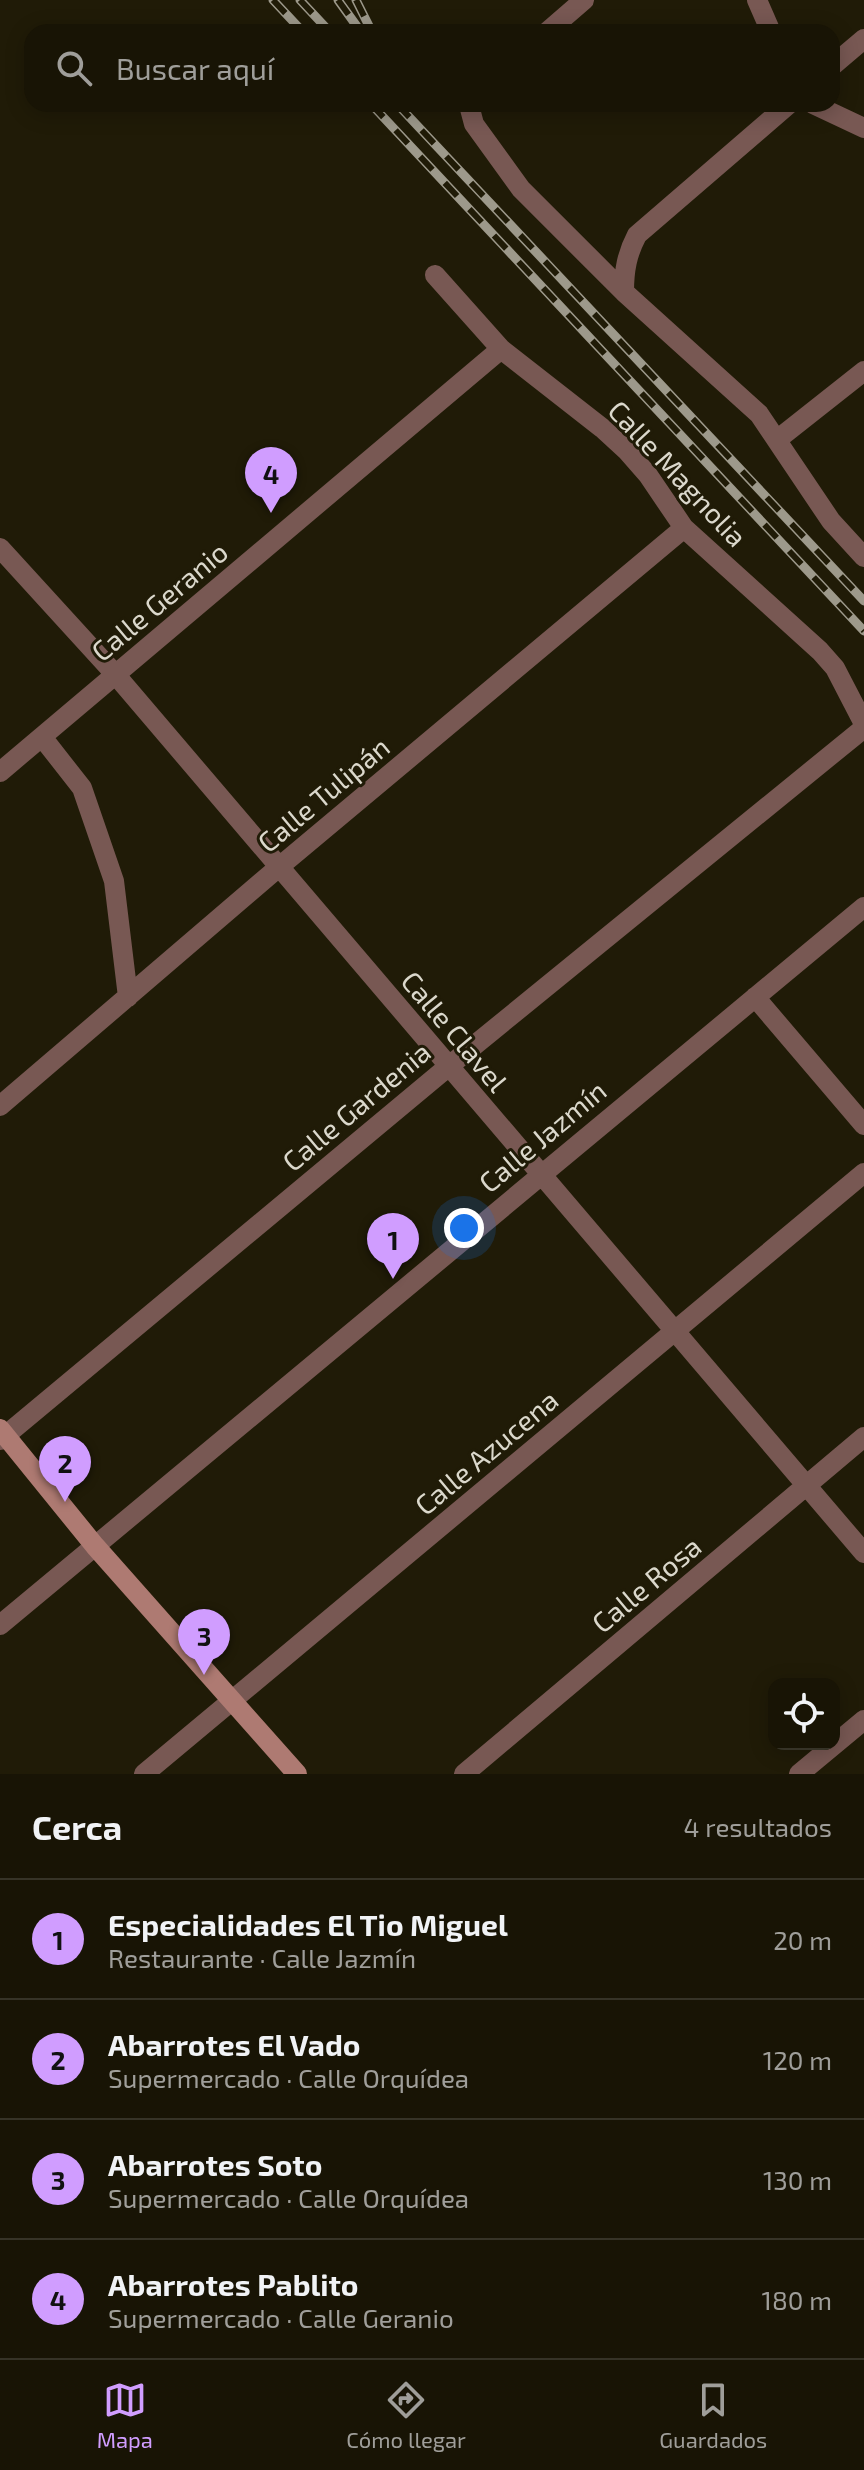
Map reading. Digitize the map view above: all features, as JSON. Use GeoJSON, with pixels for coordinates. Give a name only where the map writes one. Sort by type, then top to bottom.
{"type":"FeatureCollection","features":[{"type":"Feature","properties":{"kind":"street"},"geometry":{"type":"LineString","coordinates":[[556,24],[584,0]]}},
{"type":"Feature","properties":{"kind":"street"},"geometry":{"type":"LineString","coordinates":[[757,0],[768,24]]}},
{"type":"Feature","properties":{"kind":"street"},"geometry":{"type":"LineString","coordinates":[[840,59],[864,39]]}},
{"type":"Feature","properties":{"kind":"street"},"geometry":{"type":"LineString","coordinates":[[472,112],[474,124],[521,189],[624,292],[741,395],[778,439],[831,521],[864,557]]}},
{"type":"Feature","properties":{"kind":"street"},"geometry":{"type":"LineString","coordinates":[[624,292],[628,252],[637,235],[780,112]]}},
{"type":"Feature","properties":{"kind":"street"},"geometry":{"type":"LineString","coordinates":[[830,112],[864,128]]}},
{"type":"Feature","properties":{"kind":"street","name":"Calle Magnolia"},"geometry":{"type":"LineString","coordinates":[[435,275],[501,349],[627,451],[648,475],[684,528],[828,659],[841,678],[864,726]]}},
{"type":"Feature","properties":{"kind":"street","name":"Calle Geranio"},"geometry":{"type":"LineString","coordinates":[[0,772],[501,349]]}},
{"type":"Feature","properties":{"kind":"street"},"geometry":{"type":"LineString","coordinates":[[778,439],[864,371]]}},
{"type":"Feature","properties":{"kind":"street","name":"Calle Tulipán"},"geometry":{"type":"LineString","coordinates":[[0,1106],[279,867],[684,528]]}},
{"type":"Feature","properties":{"kind":"street","name":"Calle Clavel"},"geometry":{"type":"LineString","coordinates":[[0,548],[115,674],[864,1553]]}},
{"type":"Feature","properties":{"kind":"street","name":"Calle Gardenia"},"geometry":{"type":"LineString","coordinates":[[2,1435],[864,726]]}},
{"type":"Feature","properties":{"kind":"street"},"geometry":{"type":"LineString","coordinates":[[42,737],[82,788],[114,881],[128,997]]}},
{"type":"Feature","properties":{"kind":"street","name":"Calle Jazmín"},"geometry":{"type":"LineString","coordinates":[[0,1625],[864,907]]}},
{"type":"Feature","properties":{"kind":"street"},"geometry":{"type":"LineString","coordinates":[[755,997],[864,1125]]}},
{"type":"Feature","properties":{"kind":"street","name":"Calle Azucena"},"geometry":{"type":"LineString","coordinates":[[144,1774],[864,1173]]}},
{"type":"Feature","properties":{"kind":"street"},"geometry":{"type":"LineString","coordinates":[[2,1435],[95,1546],[297,1774]]}},
{"type":"Feature","properties":{"kind":"street","name":"Calle Rosa"},"geometry":{"type":"LineString","coordinates":[[464,1774],[864,1437]]}},
{"type":"Feature","properties":{"kind":"street"},"geometry":{"type":"LineString","coordinates":[[799,1774],[864,1720]]}},
{"type":"Feature","properties":{"kind":"railway"},"geometry":{"type":"LineString","coordinates":[[273,0],[296,24]]}},
{"type":"Feature","properties":{"kind":"railway"},"geometry":{"type":"LineString","coordinates":[[300,0],[322,24]]}},
{"type":"Feature","properties":{"kind":"railway"},"geometry":{"type":"LineString","coordinates":[[338,0],[355,24]]}},
{"type":"Feature","properties":{"kind":"railway"},"geometry":{"type":"LineString","coordinates":[[356,0],[368,24]]}},
{"type":"Feature","properties":{"kind":"railway"},"geometry":{"type":"LineString","coordinates":[[378,112],[864,631]]}},
{"type":"Feature","properties":{"kind":"railway"},"geometry":{"type":"LineString","coordinates":[[405,112],[864,601]]}},
{"type":"Feature","properties":{"kind":"place","name":"Abarrotes Pablito"},"geometry":{"type":"Point","coordinates":[271,513]}},
{"type":"Feature","properties":{"kind":"place","name":"Especialidades El Tio Miguel"},"geometry":{"type":"Point","coordinates":[393,1279]}},
{"type":"Feature","properties":{"kind":"place","name":"Abarrotes El Vado"},"geometry":{"type":"Point","coordinates":[65,1502]}},
{"type":"Feature","properties":{"kind":"place","name":"Abarrotes Soto"},"geometry":{"type":"Point","coordinates":[204,1675]}}]}
